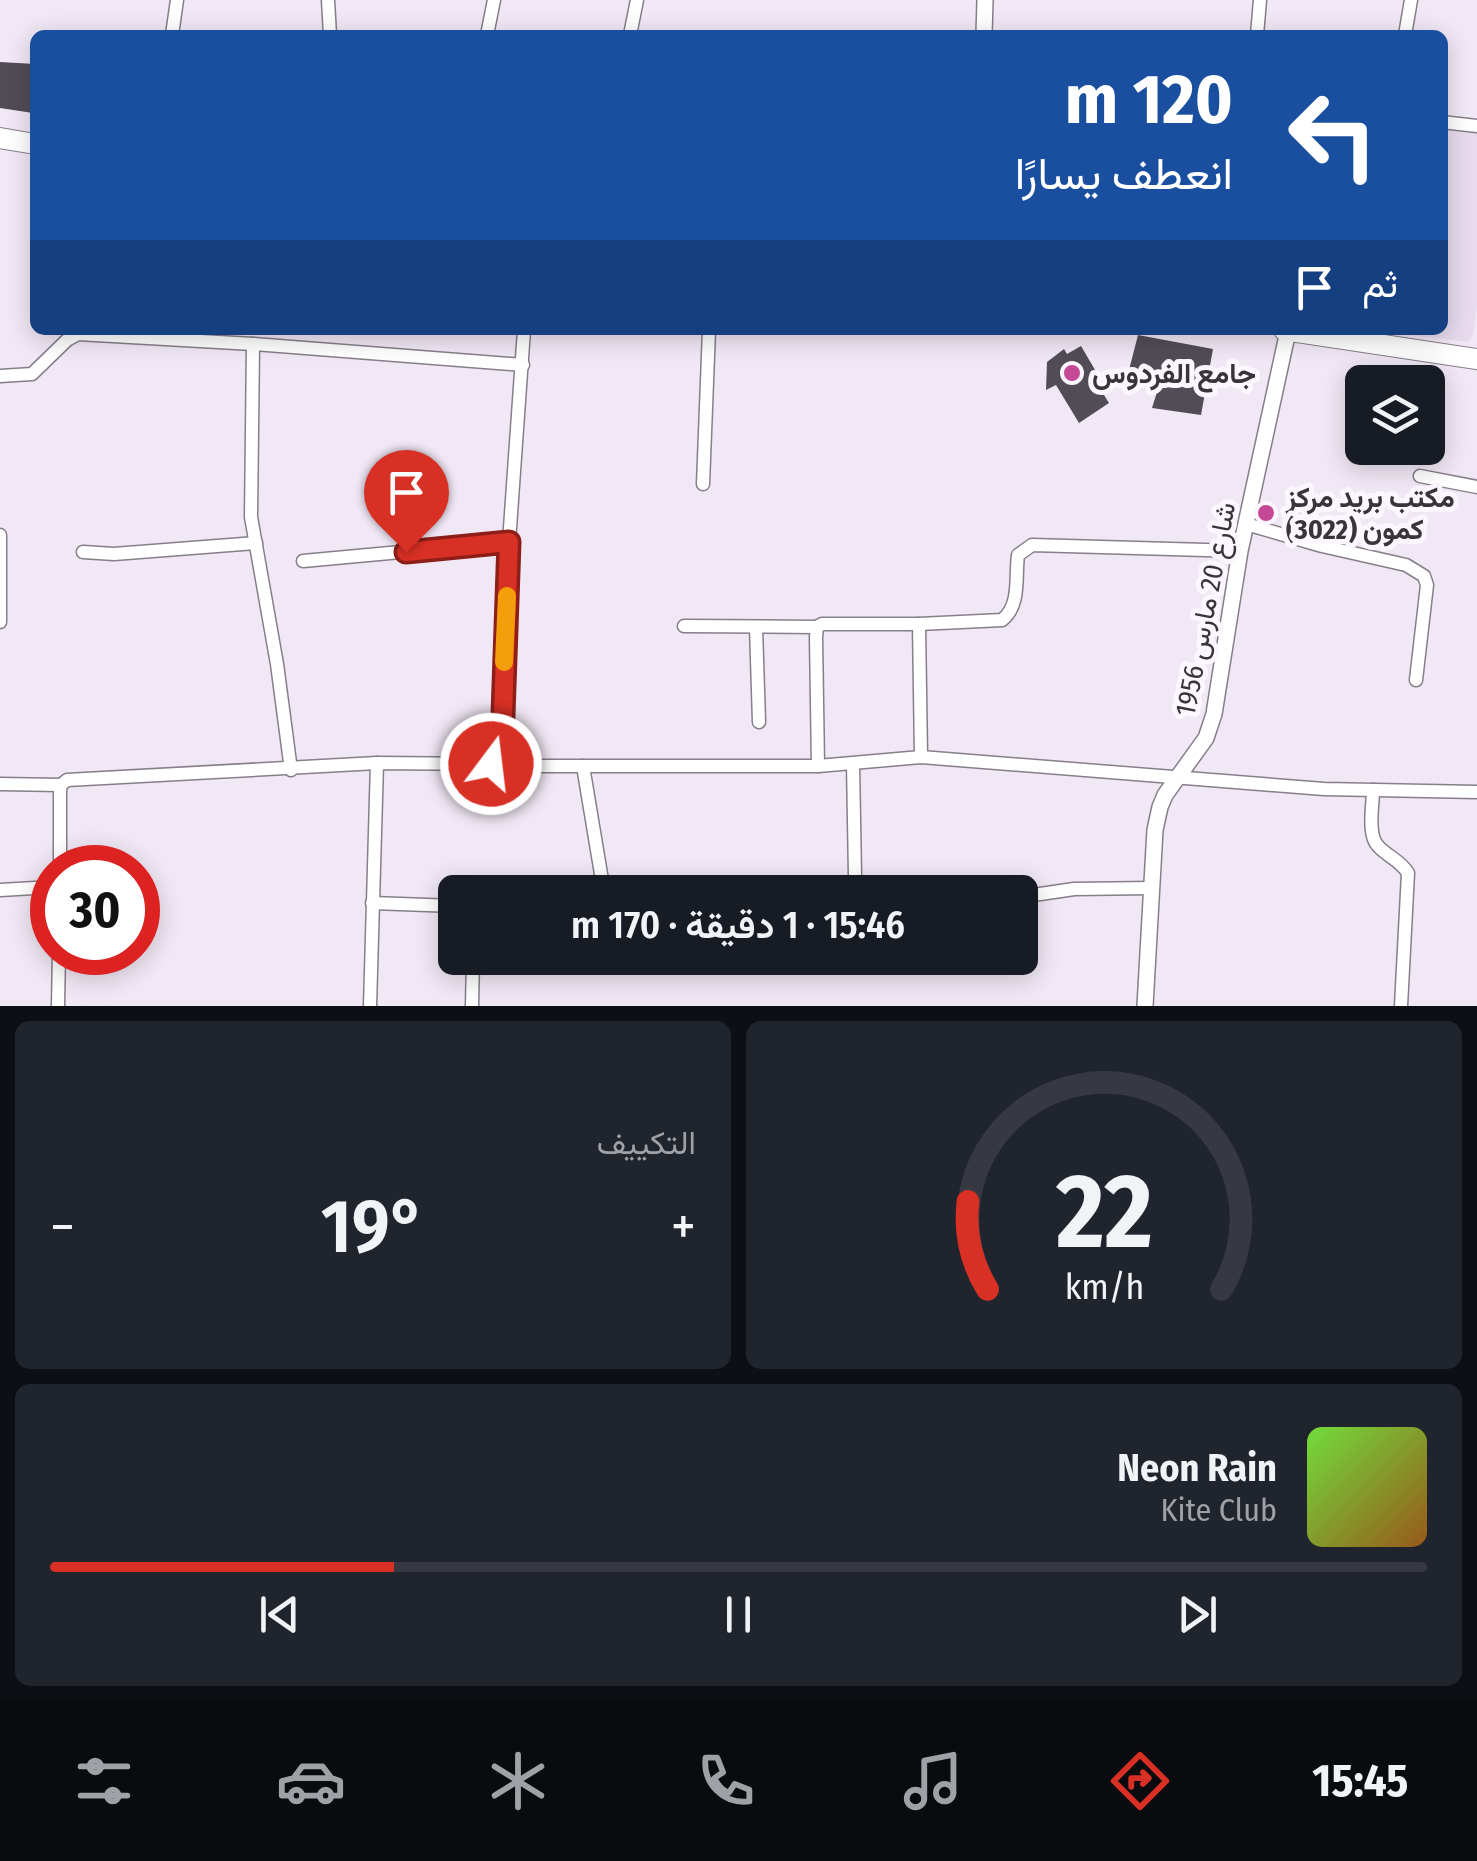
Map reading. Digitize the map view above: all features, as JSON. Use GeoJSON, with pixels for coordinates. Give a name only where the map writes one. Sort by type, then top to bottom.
{"type":"FeatureCollection","features":[{"type":"Feature","properties":{"kind":"main road"},"geometry":{"type":"LineString","coordinates":[[0,138],[30,143]]}},
{"type":"Feature","properties":{"kind":"main road"},"geometry":{"type":"LineString","coordinates":[[1357,336],[1476,355]]}},
{"type":"Feature","properties":{"kind":"street"},"geometry":{"type":"LineString","coordinates":[[173,30],[177,0]]}},
{"type":"Feature","properties":{"kind":"street"},"geometry":{"type":"LineString","coordinates":[[328,0],[330,30]]}},
{"type":"Feature","properties":{"kind":"street"},"geometry":{"type":"LineString","coordinates":[[487,30],[494,0]]}},
{"type":"Feature","properties":{"kind":"street"},"geometry":{"type":"LineString","coordinates":[[631,30],[636,0]]}},
{"type":"Feature","properties":{"kind":"street"},"geometry":{"type":"LineString","coordinates":[[984,30],[985,0]]}},
{"type":"Feature","properties":{"kind":"street"},"geometry":{"type":"LineString","coordinates":[[1257,30],[1260,0]]}},
{"type":"Feature","properties":{"kind":"street"},"geometry":{"type":"LineString","coordinates":[[1406,30],[1412,0]]}},
{"type":"Feature","properties":{"kind":"street"},"geometry":{"type":"LineString","coordinates":[[1448,123],[1477,126]]}},
{"type":"Feature","properties":{"kind":"street"},"geometry":{"type":"LineString","coordinates":[[0,376],[32,374],[76,335]]}},
{"type":"Feature","properties":{"kind":"street"},"geometry":{"type":"LineString","coordinates":[[142,335],[523,365]]}},
{"type":"Feature","properties":{"kind":"street"},"geometry":{"type":"LineString","coordinates":[[0,784],[61,785],[72,779],[377,763],[491,764],[498,758],[502,743],[509,542],[524,335]]}},
{"type":"Feature","properties":{"kind":"street"},"geometry":{"type":"LineString","coordinates":[[703,484],[710,335]]}},
{"type":"Feature","properties":{"kind":"street","name":"شارع 20 مارس 1956"},"geometry":{"type":"LineString","coordinates":[[1145,1006],[1158,819],[1165,795],[1206,738],[1214,714],[1240,550],[1285,335]]}},
{"type":"Feature","properties":{"kind":"street"},"geometry":{"type":"LineString","coordinates":[[253,344],[251,517],[292,770]]}},
{"type":"Feature","properties":{"kind":"street"},"geometry":{"type":"LineString","coordinates":[[1420,476],[1477,487]]}},
{"type":"Feature","properties":{"kind":"street"},"geometry":{"type":"LineString","coordinates":[[1246,524],[1406,564],[1424,576],[1427,585],[1416,680]]}},
{"type":"Feature","properties":{"kind":"street"},"geometry":{"type":"LineString","coordinates":[[0,536],[0,622]]}},
{"type":"Feature","properties":{"kind":"street"},"geometry":{"type":"LineString","coordinates":[[303,561],[509,542]]}},
{"type":"Feature","properties":{"kind":"street"},"geometry":{"type":"LineString","coordinates":[[83,552],[114,554],[256,543]]}},
{"type":"Feature","properties":{"kind":"street"},"geometry":{"type":"LineString","coordinates":[[684,626],[817,627],[833,622],[918,624],[1002,620],[1013,609],[1018,556],[1032,544],[1240,550]]}},
{"type":"Feature","properties":{"kind":"street"},"geometry":{"type":"LineString","coordinates":[[918,624],[921,757]]}},
{"type":"Feature","properties":{"kind":"street"},"geometry":{"type":"LineString","coordinates":[[756,626],[759,722]]}},
{"type":"Feature","properties":{"kind":"street"},"geometry":{"type":"LineString","coordinates":[[817,627],[818,766]]}},
{"type":"Feature","properties":{"kind":"street"},"geometry":{"type":"LineString","coordinates":[[498,758],[520,766],[818,766],[921,757],[1177,780],[1477,792]]}},
{"type":"Feature","properties":{"kind":"street"},"geometry":{"type":"LineString","coordinates":[[370,1006],[377,763]]}},
{"type":"Feature","properties":{"kind":"street"},"geometry":{"type":"LineString","coordinates":[[853,764],[854,875]]}},
{"type":"Feature","properties":{"kind":"street"},"geometry":{"type":"LineString","coordinates":[[583,766],[601,875]]}},
{"type":"Feature","properties":{"kind":"street"},"geometry":{"type":"LineString","coordinates":[[60,845],[61,785]]}},
{"type":"Feature","properties":{"kind":"street"},"geometry":{"type":"LineString","coordinates":[[1373,790],[1372,837],[1408,873],[1402,1006]]}},
{"type":"Feature","properties":{"kind":"street"},"geometry":{"type":"LineString","coordinates":[[0,890],[30,888]]}},
{"type":"Feature","properties":{"kind":"street"},"geometry":{"type":"LineString","coordinates":[[1038,894],[1074,889],[1152,888]]}},
{"type":"Feature","properties":{"kind":"street"},"geometry":{"type":"LineString","coordinates":[[372,903],[438,905]]}},
{"type":"Feature","properties":{"kind":"street"},"geometry":{"type":"LineString","coordinates":[[58,1006],[59,975]]}},
{"type":"Feature","properties":{"kind":"street"},"geometry":{"type":"LineString","coordinates":[[472,1006],[473,975]]}},
{"type":"Feature","properties":{"kind":"shaded area"},"geometry":{"type":"Polygon","coordinates":[[[1448,128],[1477,131],[1477,305],[1468,342],[1409,335],[1448,335],[1448,128]]]}},
{"type":"Feature","properties":{"kind":"building"},"geometry":{"type":"Polygon","coordinates":[[[0,62],[30,64],[30,113],[0,108],[0,62]]]}},
{"type":"Feature","properties":{"kind":"building"},"geometry":{"type":"Polygon","coordinates":[[[1138,335],[1213,349],[1201,415],[1152,408],[1162,376],[1129,370],[1138,335]]]}},
{"type":"Feature","properties":{"kind":"building","name":"جامع الفردوس"},"geometry":{"type":"Polygon","coordinates":[[[1081,346],[1108,392],[1104,395],[1109,403],[1079,423],[1056,385],[1046,390],[1047,362],[1064,349],[1067,354],[1081,346]]]}},
{"type":"Feature","properties":{"kind":"slow traffic"},"geometry":{"type":"LineString","coordinates":[[504,662],[507,596]]}},
{"type":"Feature","properties":{"kind":"place","name":"جامع الفردوس"},"geometry":{"type":"Point","coordinates":[1072,373]}},
{"type":"Feature","properties":{"kind":"place","name":"مكتب بريد مركز كمون (3022)"},"geometry":{"type":"Point","coordinates":[1266,513]}},
{"type":"Feature","properties":{"kind":"route"},"geometry":{"type":"LineString","coordinates":[[406,552],[509,542],[502,743],[501,753],[491,764]]}}]}
